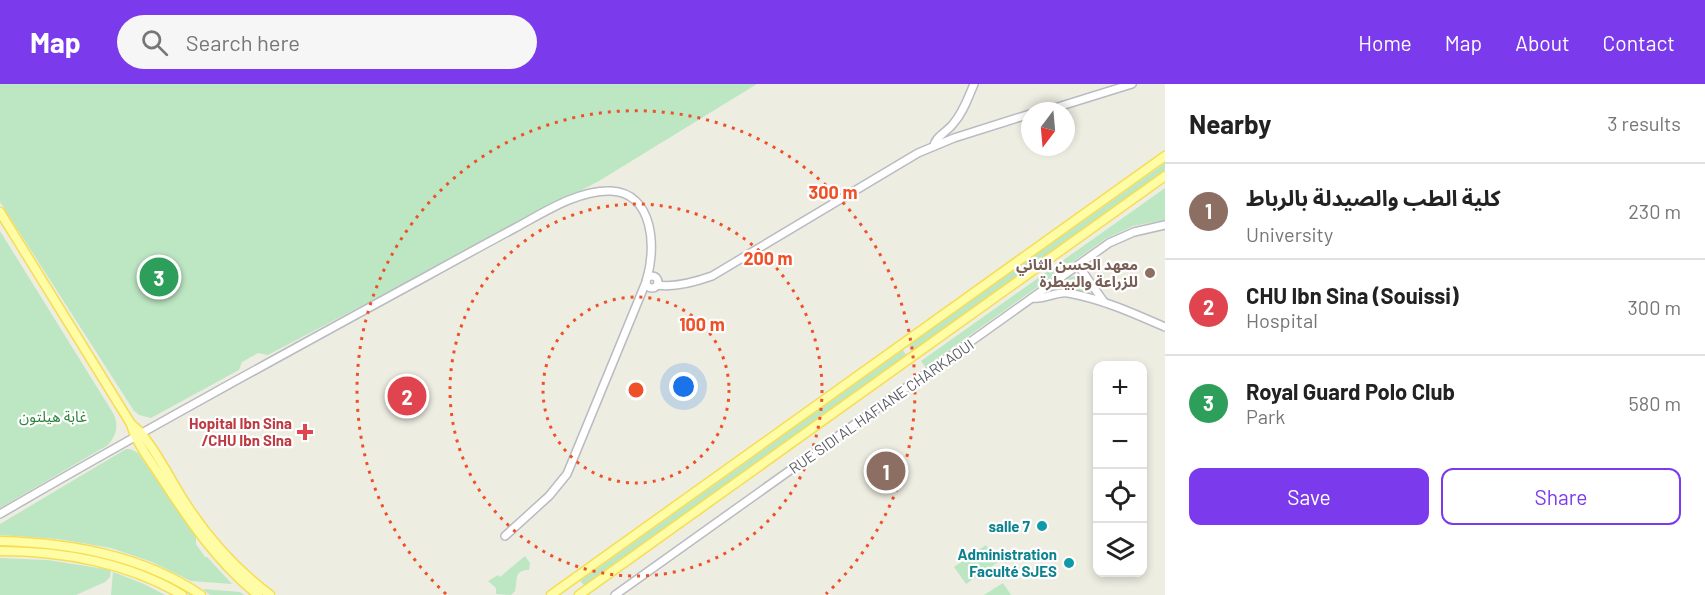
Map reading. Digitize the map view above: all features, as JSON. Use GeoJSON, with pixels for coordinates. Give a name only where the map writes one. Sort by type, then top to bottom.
{"type":"FeatureCollection","features":[{"type":"Feature","properties":{"kind":"main road"},"geometry":{"type":"LineString","coordinates":[[551,595],[1165,156]]}},
{"type":"Feature","properties":{"kind":"main road"},"geometry":{"type":"LineString","coordinates":[[579,595],[1165,176]]}},
{"type":"Feature","properties":{"kind":"main road"},"geometry":{"type":"LineString","coordinates":[[0,212],[131,424],[184,502],[228,557],[270,595]]}},
{"type":"Feature","properties":{"kind":"main road"},"geometry":{"type":"LineString","coordinates":[[138,434],[200,534],[229,569],[258,595]]}},
{"type":"Feature","properties":{"kind":"main road"},"geometry":{"type":"LineString","coordinates":[[0,541],[65,546],[116,556],[156,570],[201,595]]}},
{"type":"Feature","properties":{"kind":"main road"},"geometry":{"type":"LineString","coordinates":[[0,551],[60,555],[103,563],[139,574],[182,595]]}},
{"type":"Feature","properties":{"kind":"street"},"geometry":{"type":"LineString","coordinates":[[933,146],[935,141],[957,120],[974,84]]}},
{"type":"Feature","properties":{"kind":"street"},"geometry":{"type":"LineString","coordinates":[[1075,102],[1132,84]]}},
{"type":"Feature","properties":{"kind":"street"},"geometry":{"type":"LineString","coordinates":[[652,281],[678,284],[701,280],[722,271],[902,162],[933,146],[1021,117]]}},
{"type":"Feature","properties":{"kind":"street"},"geometry":{"type":"LineString","coordinates":[[0,514],[138,434],[561,204],[597,192],[615,191],[639,204],[647,219],[652,238],[650,263],[652,281],[638,300],[567,474],[554,491],[505,536]]}},
{"type":"Feature","properties":{"kind":"street"},"geometry":{"type":"LineString","coordinates":[[1032,298],[1109,243],[1142,229],[1165,225]]}},
{"type":"Feature","properties":{"kind":"street"},"geometry":{"type":"LineString","coordinates":[[1078,265],[1104,302]]}},
{"type":"Feature","properties":{"kind":"street","name":"RUE SIDI AL HAFIANE CHARKAOUI"},"geometry":{"type":"LineString","coordinates":[[615,595],[1032,298],[1046,298],[1064,293],[1104,302],[1165,327]]}},
{"type":"Feature","properties":{"kind":"green space"},"geometry":{"type":"Polygon","coordinates":[[[0,84],[757,84],[599,181],[268,355],[258,353],[242,362],[239,370],[151,418],[134,411],[0,202],[0,84]]]}},
{"type":"Feature","properties":{"kind":"green space"},"geometry":{"type":"Polygon","coordinates":[[[1165,163],[1165,170],[913,350],[909,345],[1165,163]]]}},
{"type":"Feature","properties":{"kind":"green space"},"geometry":{"type":"Polygon","coordinates":[[[1165,188],[1165,220],[1133,226],[1105,239],[925,367],[921,361],[1165,188]]]}},
{"type":"Feature","properties":{"kind":"green space","name":"غابة هيلتون"},"geometry":{"type":"Polygon","coordinates":[[[0,231],[113,413],[116,425],[115,433],[108,445],[0,508],[0,231]]]}},
{"type":"Feature","properties":{"kind":"green space"},"geometry":{"type":"Polygon","coordinates":[[[1070,277],[1080,278],[1089,293],[1064,288],[1049,292],[1070,277]]]}},
{"type":"Feature","properties":{"kind":"green space"},"geometry":{"type":"Polygon","coordinates":[[[903,350],[906,355],[584,585],[580,581],[903,350]]]}},
{"type":"Feature","properties":{"kind":"green space"},"geometry":{"type":"Polygon","coordinates":[[[126,449],[138,453],[196,537],[196,544],[205,557],[232,584],[191,581],[152,562],[111,548],[58,539],[0,535],[0,524],[126,449]]]}},
{"type":"Feature","properties":{"kind":"green space"},"geometry":{"type":"Polygon","coordinates":[[[0,545],[39,547],[98,555],[154,573],[194,595],[146,572],[99,558],[50,550],[0,547],[0,545]]]}},
{"type":"Feature","properties":{"kind":"green space"},"geometry":{"type":"Polygon","coordinates":[[[986,545],[998,562],[966,584],[954,567],[986,545]]]}},
{"type":"Feature","properties":{"kind":"green space"},"geometry":{"type":"Polygon","coordinates":[[[525,556],[530,563],[529,570],[518,574],[515,591],[511,595],[496,594],[496,588],[488,581],[498,575],[500,577],[525,556]]]}},
{"type":"Feature","properties":{"kind":"green space"},"geometry":{"type":"Polygon","coordinates":[[[0,558],[48,560],[111,570],[110,577],[105,582],[76,595],[0,595],[0,558]]]}},
{"type":"Feature","properties":{"kind":"green space"},"geometry":{"type":"Polygon","coordinates":[[[113,572],[144,584],[165,595],[111,595],[113,572]]]}},
{"type":"Feature","properties":{"kind":"green space"},"geometry":{"type":"Polygon","coordinates":[[[1003,583],[1011,595],[984,595],[1003,583]]]}},
{"type":"Feature","properties":{"kind":"green space"},"geometry":{"type":"Polygon","coordinates":[[[203,589],[240,592],[244,595],[210,595],[203,589]]]}},
{"type":"Feature","properties":{"kind":"place","name":"معهد الحسن الثاني للزراعة والبيطرة"},"geometry":{"type":"Point","coordinates":[1150,273]}},
{"type":"Feature","properties":{"kind":"place","name":"Royal Guard Polo Club"},"geometry":{"type":"Point","coordinates":[159,277]}},
{"type":"Feature","properties":{"kind":"place","name":"CHU Ibn Sina (Souissi)"},"geometry":{"type":"Point","coordinates":[407,396]}},
{"type":"Feature","properties":{"kind":"place","name":"Hopital Ibn Sina /CHU Ibn SIna"},"geometry":{"type":"Point","coordinates":[305,432]}},
{"type":"Feature","properties":{"kind":"place","name":"كلية الطب والصيدلة بالرباط"},"geometry":{"type":"Point","coordinates":[886,471]}},
{"type":"Feature","properties":{"kind":"place","name":"salle 7"},"geometry":{"type":"Point","coordinates":[1042,526]}},
{"type":"Feature","properties":{"kind":"place","name":"Administration Faculté SJES"},"geometry":{"type":"Point","coordinates":[1069,563]}}]}
